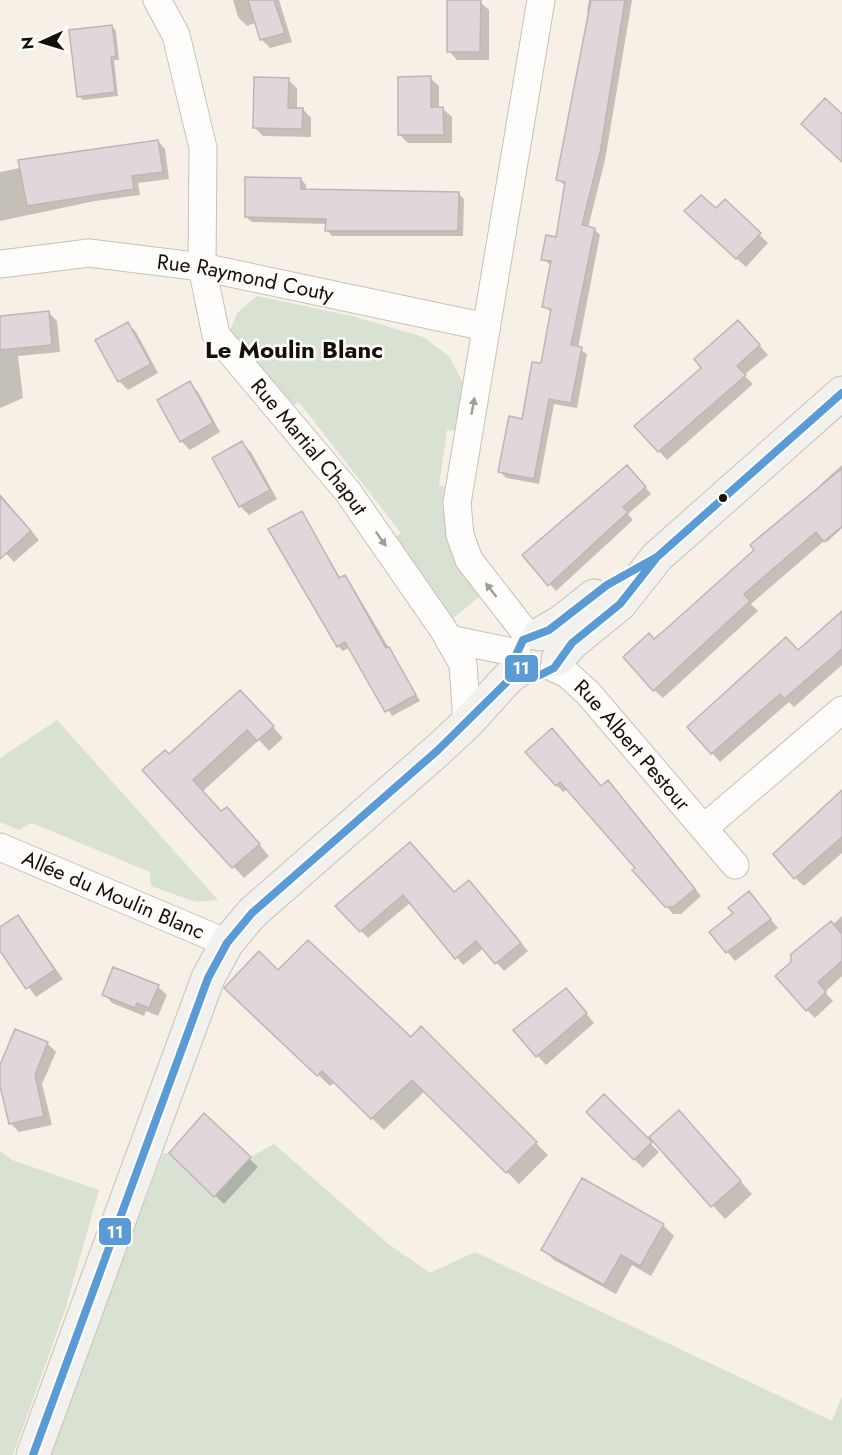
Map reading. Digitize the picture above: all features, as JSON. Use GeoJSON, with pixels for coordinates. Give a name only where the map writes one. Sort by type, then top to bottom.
{"type":"FeatureCollection","features":[{"type":"Feature","properties":{"kind":"main road"},"geometry":{"type":"LineString","coordinates":[[33,1455],[208,978],[227,943],[273,893],[467,723],[508,678],[536,653],[561,622],[608,585],[657,557],[842,393]]}},
{"type":"Feature","properties":{"kind":"street","name":"Rue Martial Chaput"},"geometry":{"type":"LineString","coordinates":[[157,0],[176,35],[203,148],[202,267],[216,335],[348,492],[449,639],[463,664],[467,723]]}},
{"type":"Feature","properties":{"kind":"street"},"geometry":{"type":"LineString","coordinates":[[536,653],[469,560],[460,535],[457,503],[541,0]]}},
{"type":"Feature","properties":{"kind":"street","name":"Rue Raymond Couty"},"geometry":{"type":"LineString","coordinates":[[0,264],[89,253],[202,267],[486,327]]}},
{"type":"Feature","properties":{"kind":"street"},"geometry":{"type":"LineString","coordinates":[[449,639],[536,653]]}},
{"type":"Feature","properties":{"kind":"street","name":"Rue Albert Pestour"},"geometry":{"type":"LineString","coordinates":[[536,653],[567,674],[588,693],[735,865]]}},
{"type":"Feature","properties":{"kind":"street","name":"Rue Albert Pestour"},"geometry":{"type":"LineString","coordinates":[[704,828],[842,711]]}},
{"type":"Feature","properties":{"kind":"street","name":"Allée du Moulin Blanc"},"geometry":{"type":"LineString","coordinates":[[0,847],[227,943]]}},
{"type":"Feature","properties":{"kind":"green space"},"geometry":{"type":"Polygon","coordinates":[[[257,296],[352,316],[423,337],[449,356],[465,387],[457,430],[447,430],[439,485],[448,488],[447,543],[480,596],[451,620],[393,538],[401,533],[299,402],[291,407],[242,349],[230,331],[237,313],[257,296]]]}},
{"type":"Feature","properties":{"kind":"green space"},"geometry":{"type":"Polygon","coordinates":[[[57,720],[218,900],[196,902],[151,886],[150,872],[32,823],[19,830],[0,822],[0,758],[57,720]]]}},
{"type":"Feature","properties":{"kind":"green space"},"geometry":{"type":"Polygon","coordinates":[[[274,1144],[387,1243],[430,1273],[475,1252],[832,1421],[842,1396],[842,1455],[50,1455],[163,1153],[169,1153],[214,1197],[251,1157],[274,1144]]]}},
{"type":"Feature","properties":{"kind":"green space"},"geometry":{"type":"Polygon","coordinates":[[[0,1151],[12,1160],[99,1190],[65,1310],[13,1455],[0,1455],[0,1151]]]}},
{"type":"Feature","properties":{"kind":"building"},"geometry":{"type":"Polygon","coordinates":[[[248,0],[274,0],[285,33],[260,40],[248,0]]]}},
{"type":"Feature","properties":{"kind":"building"},"geometry":{"type":"Polygon","coordinates":[[[447,0],[481,0],[480,52],[447,52],[447,0]]]}},
{"type":"Feature","properties":{"kind":"building"},"geometry":{"type":"Polygon","coordinates":[[[591,0],[625,0],[600,153],[582,225],[595,228],[571,345],[582,347],[571,403],[549,399],[534,479],[498,472],[509,416],[522,419],[532,362],[541,363],[551,309],[542,307],[551,261],[541,260],[546,235],[556,237],[565,182],[556,180],[591,0]]]}},
{"type":"Feature","properties":{"kind":"building"},"geometry":{"type":"Polygon","coordinates":[[[112,25],[116,56],[111,57],[115,92],[77,97],[69,30],[112,25]]]}},
{"type":"Feature","properties":{"kind":"building"},"geometry":{"type":"Polygon","coordinates":[[[431,76],[431,107],[443,107],[444,135],[398,135],[398,77],[431,76]]]}},
{"type":"Feature","properties":{"kind":"building"},"geometry":{"type":"Polygon","coordinates":[[[254,77],[289,78],[288,108],[303,108],[302,129],[253,128],[254,77]]]}},
{"type":"Feature","properties":{"kind":"building"},"geometry":{"type":"Polygon","coordinates":[[[825,98],[842,114],[842,162],[801,124],[825,98]]]}},
{"type":"Feature","properties":{"kind":"building"},"geometry":{"type":"Polygon","coordinates":[[[158,140],[163,172],[132,176],[134,189],[27,206],[18,160],[158,140]]]}},
{"type":"Feature","properties":{"kind":"building"},"geometry":{"type":"Polygon","coordinates":[[[245,177],[301,178],[301,189],[459,192],[458,231],[325,231],[326,219],[245,217],[245,177]]]}},
{"type":"Feature","properties":{"kind":"building"},"geometry":{"type":"Polygon","coordinates":[[[701,195],[716,208],[725,199],[761,233],[736,259],[684,211],[701,195]]]}},
{"type":"Feature","properties":{"kind":"building"},"geometry":{"type":"Polygon","coordinates":[[[49,311],[52,345],[0,350],[0,316],[49,311]]]}},
{"type":"Feature","properties":{"kind":"building"},"geometry":{"type":"Polygon","coordinates":[[[738,320],[760,345],[737,366],[746,375],[658,452],[634,426],[701,368],[694,359],[738,320]]]}},
{"type":"Feature","properties":{"kind":"building"},"geometry":{"type":"Polygon","coordinates":[[[128,322],[151,364],[118,382],[95,340],[128,322]]]}},
{"type":"Feature","properties":{"kind":"building"},"geometry":{"type":"Polygon","coordinates":[[[190,381],[213,423],[180,442],[157,400],[190,381]]]}},
{"type":"Feature","properties":{"kind":"building"},"geometry":{"type":"Polygon","coordinates":[[[242,441],[270,490],[239,507],[212,458],[242,441]]]}},
{"type":"Feature","properties":{"kind":"building"},"geometry":{"type":"Polygon","coordinates":[[[627,465],[646,487],[623,507],[628,512],[548,586],[522,555],[627,465]]]}},
{"type":"Feature","properties":{"kind":"building"},"geometry":{"type":"Polygon","coordinates":[[[842,468],[842,526],[824,542],[816,532],[744,594],[750,601],[653,691],[623,657],[649,633],[654,639],[667,628],[754,550],[750,545],[842,468]]]}},
{"type":"Feature","properties":{"kind":"building"},"geometry":{"type":"Polygon","coordinates":[[[0,496],[31,531],[0,559],[0,496]]]}},
{"type":"Feature","properties":{"kind":"building"},"geometry":{"type":"Polygon","coordinates":[[[302,511],[339,578],[345,575],[386,648],[389,647],[416,695],[385,712],[345,642],[337,647],[268,529],[302,511]]]}},
{"type":"Feature","properties":{"kind":"building"},"geometry":{"type":"Polygon","coordinates":[[[842,611],[842,649],[784,699],[780,694],[711,754],[687,727],[786,637],[798,650],[842,611]]]}},
{"type":"Feature","properties":{"kind":"building"},"geometry":{"type":"Polygon","coordinates":[[[240,690],[274,726],[257,741],[247,730],[193,780],[221,811],[227,807],[260,844],[232,868],[142,770],[165,750],[169,754],[240,690]]]}},
{"type":"Feature","properties":{"kind":"building"},"geometry":{"type":"Polygon","coordinates":[[[552,728],[601,786],[608,780],[695,889],[673,907],[665,907],[632,870],[635,868],[560,782],[556,786],[525,752],[552,728]]]}},
{"type":"Feature","properties":{"kind":"building"},"geometry":{"type":"Polygon","coordinates":[[[842,790],[842,837],[794,879],[773,854],[842,790]]]}},
{"type":"Feature","properties":{"kind":"building"},"geometry":{"type":"Polygon","coordinates":[[[410,842],[454,892],[469,880],[521,943],[495,964],[476,941],[455,959],[403,895],[360,932],[335,906],[410,842]]]}},
{"type":"Feature","properties":{"kind":"building"},"geometry":{"type":"Polygon","coordinates":[[[749,891],[771,919],[726,953],[709,932],[733,913],[728,908],[749,891]]]}},
{"type":"Feature","properties":{"kind":"building"},"geometry":{"type":"Polygon","coordinates":[[[18,915],[55,970],[26,989],[0,951],[0,927],[18,915]]]}},
{"type":"Feature","properties":{"kind":"building"},"geometry":{"type":"Polygon","coordinates":[[[831,921],[842,934],[842,961],[818,982],[826,992],[806,1011],[775,976],[791,962],[791,954],[831,921]]]}},
{"type":"Feature","properties":{"kind":"building"},"geometry":{"type":"Polygon","coordinates":[[[308,940],[411,1037],[421,1026],[537,1142],[506,1173],[412,1080],[371,1119],[322,1071],[317,1076],[224,988],[259,951],[278,970],[308,940]]]}},
{"type":"Feature","properties":{"kind":"building"},"geometry":{"type":"Polygon","coordinates":[[[113,967],[159,985],[149,1008],[137,1003],[135,1008],[102,995],[113,967]]]}},
{"type":"Feature","properties":{"kind":"building"},"geometry":{"type":"Polygon","coordinates":[[[566,988],[587,1013],[536,1057],[513,1030],[566,988]]]}},
{"type":"Feature","properties":{"kind":"building"},"geometry":{"type":"Polygon","coordinates":[[[15,1029],[48,1042],[35,1075],[44,1116],[9,1124],[0,1086],[0,1065],[15,1029]]]}},
{"type":"Feature","properties":{"kind":"building"},"geometry":{"type":"Polygon","coordinates":[[[604,1094],[652,1142],[634,1160],[586,1112],[604,1094]]]}},
{"type":"Feature","properties":{"kind":"building"},"geometry":{"type":"Polygon","coordinates":[[[679,1110],[741,1181],[711,1207],[649,1137],[679,1110]]]}},
{"type":"Feature","properties":{"kind":"building"},"geometry":{"type":"Polygon","coordinates":[[[204,1113],[251,1157],[214,1197],[169,1153],[204,1113]]]}},
{"type":"Feature","properties":{"kind":"building"},"geometry":{"type":"Polygon","coordinates":[[[582,1178],[664,1224],[640,1266],[621,1255],[604,1285],[541,1250],[582,1178]]]}},
{"type":"Feature","properties":{"kind":"transit line","name":"11"},"geometry":{"type":"LineString","coordinates":[[657,557],[842,393]]}},
{"type":"Feature","properties":{"kind":"transit line","name":"11"},"geometry":{"type":"LineString","coordinates":[[657,557],[620,604],[572,643],[554,668],[538,676],[521,668],[517,653],[523,640],[549,630],[607,585],[657,557]]}},
{"type":"Feature","properties":{"kind":"transit line","name":"11"},"geometry":{"type":"LineString","coordinates":[[33,1455],[208,978],[227,943],[252,913],[438,750],[521,668]]}},
{"type":"Feature","properties":{"kind":"district","name":"Le Moulin Blanc"},"geometry":{"type":"Point","coordinates":[294,350]}}]}
